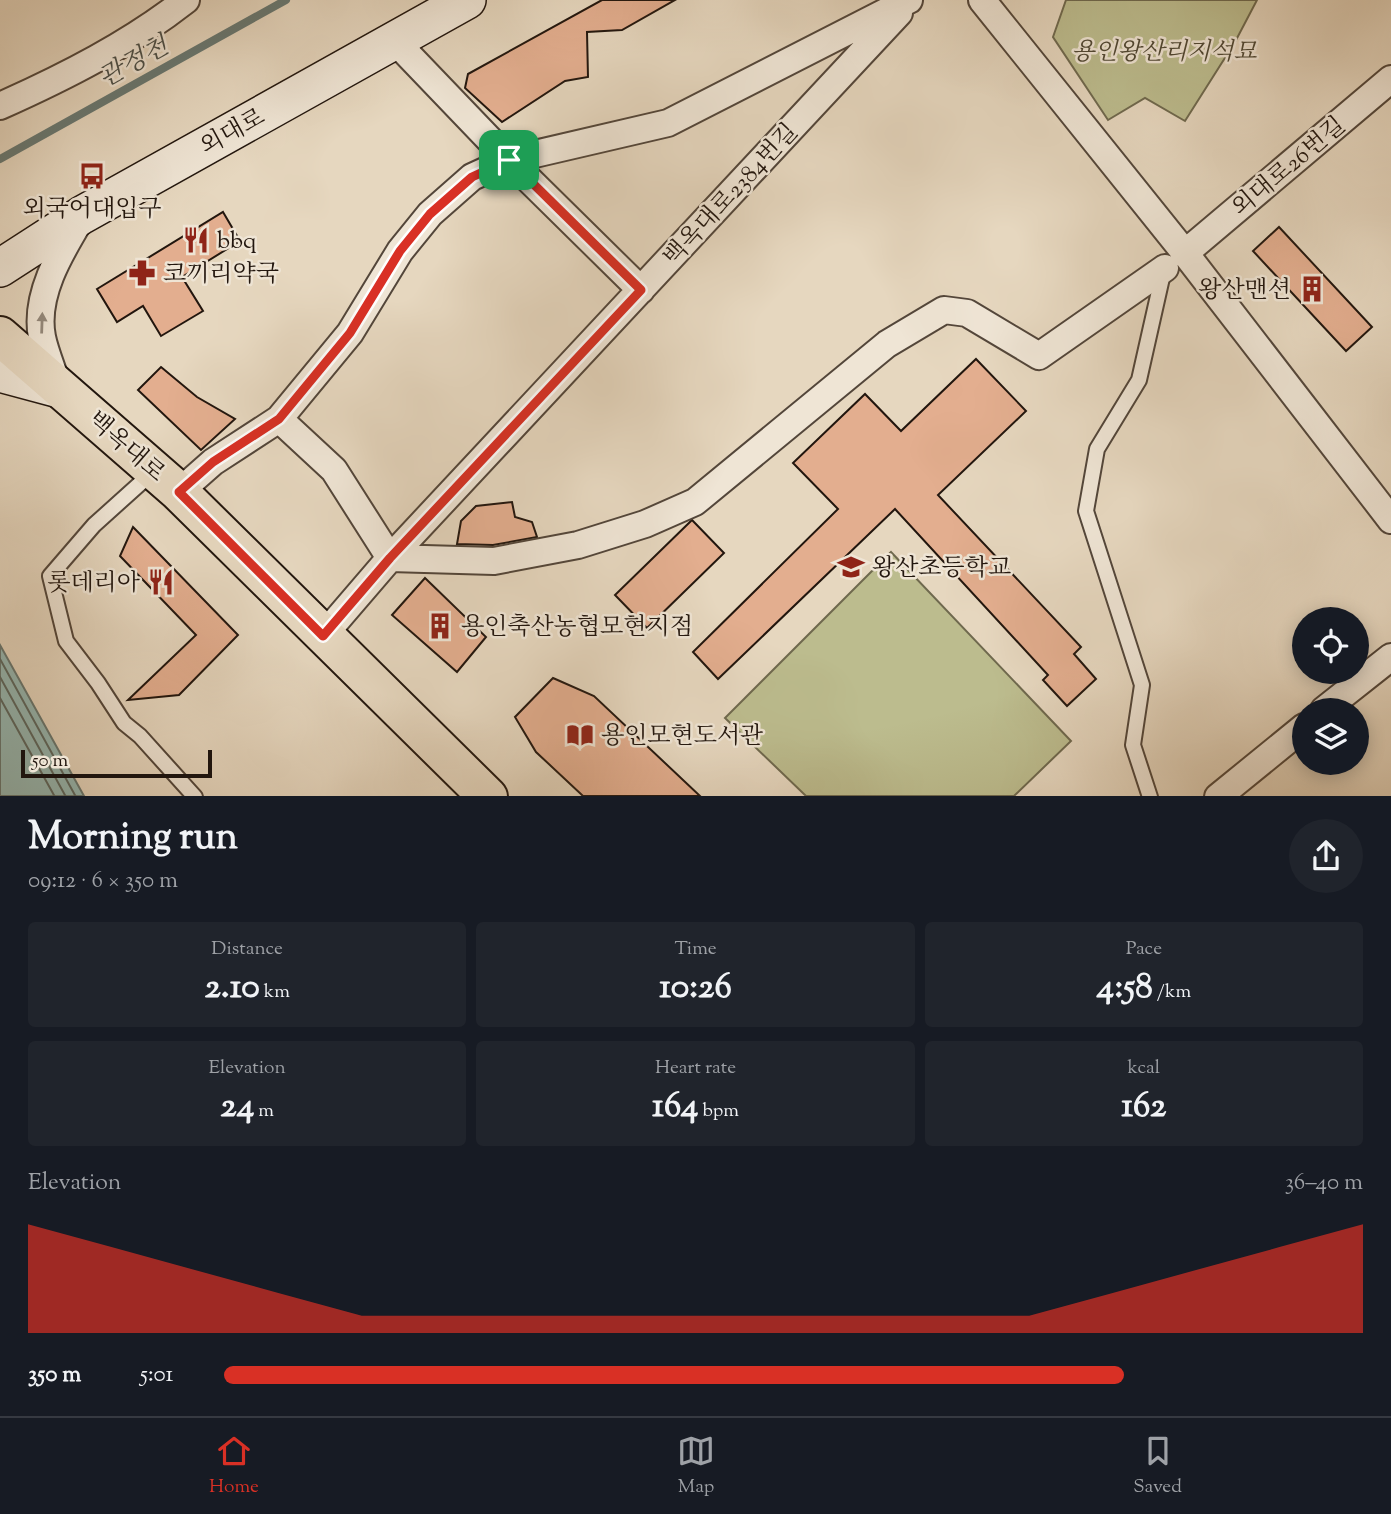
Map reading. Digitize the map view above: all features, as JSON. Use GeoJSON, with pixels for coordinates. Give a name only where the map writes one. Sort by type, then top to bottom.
{"type":"FeatureCollection","features":[{"type":"Feature","properties":{"kind":"main road","name":"백옥대로"},"geometry":{"type":"LineString","coordinates":[[0,337],[167,481],[488,796]]}},
{"type":"Feature","properties":{"kind":"street"},"geometry":{"type":"LineString","coordinates":[[0,106],[97,58],[163,18],[186,0]]}},
{"type":"Feature","properties":{"kind":"street","name":"외대로"},"geometry":{"type":"LineString","coordinates":[[0,268],[82,215],[467,0]]}},
{"type":"Feature","properties":{"kind":"street"},"geometry":{"type":"LineString","coordinates":[[167,481],[213,462],[279,419],[350,333],[400,251],[430,214],[472,177],[509,160],[668,123],[910,0]]}},
{"type":"Feature","properties":{"kind":"street","name":"백옥대로2384번길"},"geometry":{"type":"LineString","coordinates":[[323,636],[390,558],[910,0]]}},
{"type":"Feature","properties":{"kind":"street"},"geometry":{"type":"LineString","coordinates":[[982,0],[1175,260],[1391,520]]}},
{"type":"Feature","properties":{"kind":"street"},"geometry":{"type":"LineString","coordinates":[[394,40],[509,160],[641,290]]}},
{"type":"Feature","properties":{"kind":"street","name":"외대로26번길"},"geometry":{"type":"LineString","coordinates":[[390,558],[494,561],[578,545],[645,524],[695,502],[887,344],[944,310],[967,313],[1039,356],[1175,260],[1391,79]]}},
{"type":"Feature","properties":{"kind":"street"},"geometry":{"type":"LineString","coordinates":[[59,388],[41,334],[43,303],[55,262],[82,215]]}},
{"type":"Feature","properties":{"kind":"street"},"geometry":{"type":"LineString","coordinates":[[0,373],[59,388]]}},
{"type":"Feature","properties":{"kind":"street"},"geometry":{"type":"LineString","coordinates":[[279,419],[334,470],[390,558]]}},
{"type":"Feature","properties":{"kind":"street"},"geometry":{"type":"LineString","coordinates":[[1339,698],[1391,657]]}},
{"type":"Feature","properties":{"kind":"street"},"geometry":{"type":"LineString","coordinates":[[1218,796],[1292,737]]}},
{"type":"Feature","properties":{"kind":"lane"},"geometry":{"type":"LineString","coordinates":[[1150,796],[1133,745],[1142,685],[1086,511],[1097,449],[1139,380],[1175,260]]}},
{"type":"Feature","properties":{"kind":"lane"},"geometry":{"type":"LineString","coordinates":[[167,481],[94,525],[50,576],[65,641],[98,683],[124,723],[140,736],[195,796]]}},
{"type":"Feature","properties":{"kind":"green space","name":"용인왕산리지석묘"},"geometry":{"type":"Polygon","coordinates":[[[1066,0],[1257,0],[1235,42],[1185,121],[1145,98],[1108,120],[1053,37],[1066,0]]]}},
{"type":"Feature","properties":{"kind":"green space"},"geometry":{"type":"Polygon","coordinates":[[[891,552],[1071,741],[1014,796],[806,796],[725,718],[891,552]]]}},
{"type":"Feature","properties":{"kind":"water"},"geometry":{"type":"Polygon","coordinates":[[[0,645],[84,796],[0,796],[0,645]]]}},
{"type":"Feature","properties":{"kind":"building"},"geometry":{"type":"Polygon","coordinates":[[[602,0],[675,0],[622,30],[587,32],[588,77],[565,81],[502,122],[465,88],[468,74],[602,0]]]}},
{"type":"Feature","properties":{"kind":"building"},"geometry":{"type":"Polygon","coordinates":[[[223,212],[240,241],[182,277],[203,311],[161,336],[143,306],[117,322],[97,289],[223,212]]]}},
{"type":"Feature","properties":{"kind":"building","name":"왕산맨션"},"geometry":{"type":"Polygon","coordinates":[[[1279,227],[1372,327],[1346,351],[1253,251],[1279,227]]]}},
{"type":"Feature","properties":{"kind":"building"},"geometry":{"type":"Polygon","coordinates":[[[976,359],[1026,411],[938,495],[1081,647],[1074,654],[1096,679],[1067,706],[1043,680],[1048,675],[895,509],[718,679],[693,652],[838,509],[793,463],[865,394],[901,431],[976,359]]]}},
{"type":"Feature","properties":{"kind":"building"},"geometry":{"type":"Polygon","coordinates":[[[161,367],[197,397],[235,419],[201,450],[138,390],[161,367]]]}},
{"type":"Feature","properties":{"kind":"building"},"geometry":{"type":"Polygon","coordinates":[[[512,502],[515,517],[532,522],[537,537],[493,545],[457,544],[461,521],[476,506],[512,502]]]}},
{"type":"Feature","properties":{"kind":"building"},"geometry":{"type":"Polygon","coordinates":[[[692,520],[724,553],[647,628],[615,595],[692,520]]]}},
{"type":"Feature","properties":{"kind":"building"},"geometry":{"type":"Polygon","coordinates":[[[133,527],[238,635],[179,695],[128,700],[196,635],[120,556],[133,527]]]}},
{"type":"Feature","properties":{"kind":"building","name":"용인축산농협모현지점"},"geometry":{"type":"Polygon","coordinates":[[[425,578],[486,637],[457,672],[392,615],[425,578]]]}},
{"type":"Feature","properties":{"kind":"building","name":"용인모현도서관"},"geometry":{"type":"Polygon","coordinates":[[[553,678],[594,696],[700,796],[583,796],[536,752],[515,717],[553,678]]]}},
{"type":"Feature","properties":{"kind":"waterway","name":"관정천"},"geometry":{"type":"LineString","coordinates":[[0,159],[286,0]]}},
{"type":"Feature","properties":{"kind":"place","name":"외국어대입구"},"geometry":{"type":"Point","coordinates":[92,176]}},
{"type":"Feature","properties":{"kind":"place","name":"bbq"},"geometry":{"type":"Point","coordinates":[196,240]}},
{"type":"Feature","properties":{"kind":"place","name":"코끼리약국"},"geometry":{"type":"Point","coordinates":[142,273]}},
{"type":"Feature","properties":{"kind":"place","name":"왕산맨션"},"geometry":{"type":"Point","coordinates":[1312,289]}},
{"type":"Feature","properties":{"kind":"place","name":"왕산초등학교"},"geometry":{"type":"Point","coordinates":[851,567]}},
{"type":"Feature","properties":{"kind":"place","name":"롯데리아"},"geometry":{"type":"Point","coordinates":[161,582]}},
{"type":"Feature","properties":{"kind":"place","name":"용인축산농협모현지점"},"geometry":{"type":"Point","coordinates":[440,626]}},
{"type":"Feature","properties":{"kind":"place","name":"용인모현도서관"},"geometry":{"type":"Point","coordinates":[580,735]}},
{"type":"Feature","properties":{"kind":"route"},"geometry":{"type":"LineString","coordinates":[[509,160],[641,290],[390,558],[323,636],[179,492],[213,462],[279,419],[350,333],[400,251],[430,214],[472,177],[509,160]]}}]}
